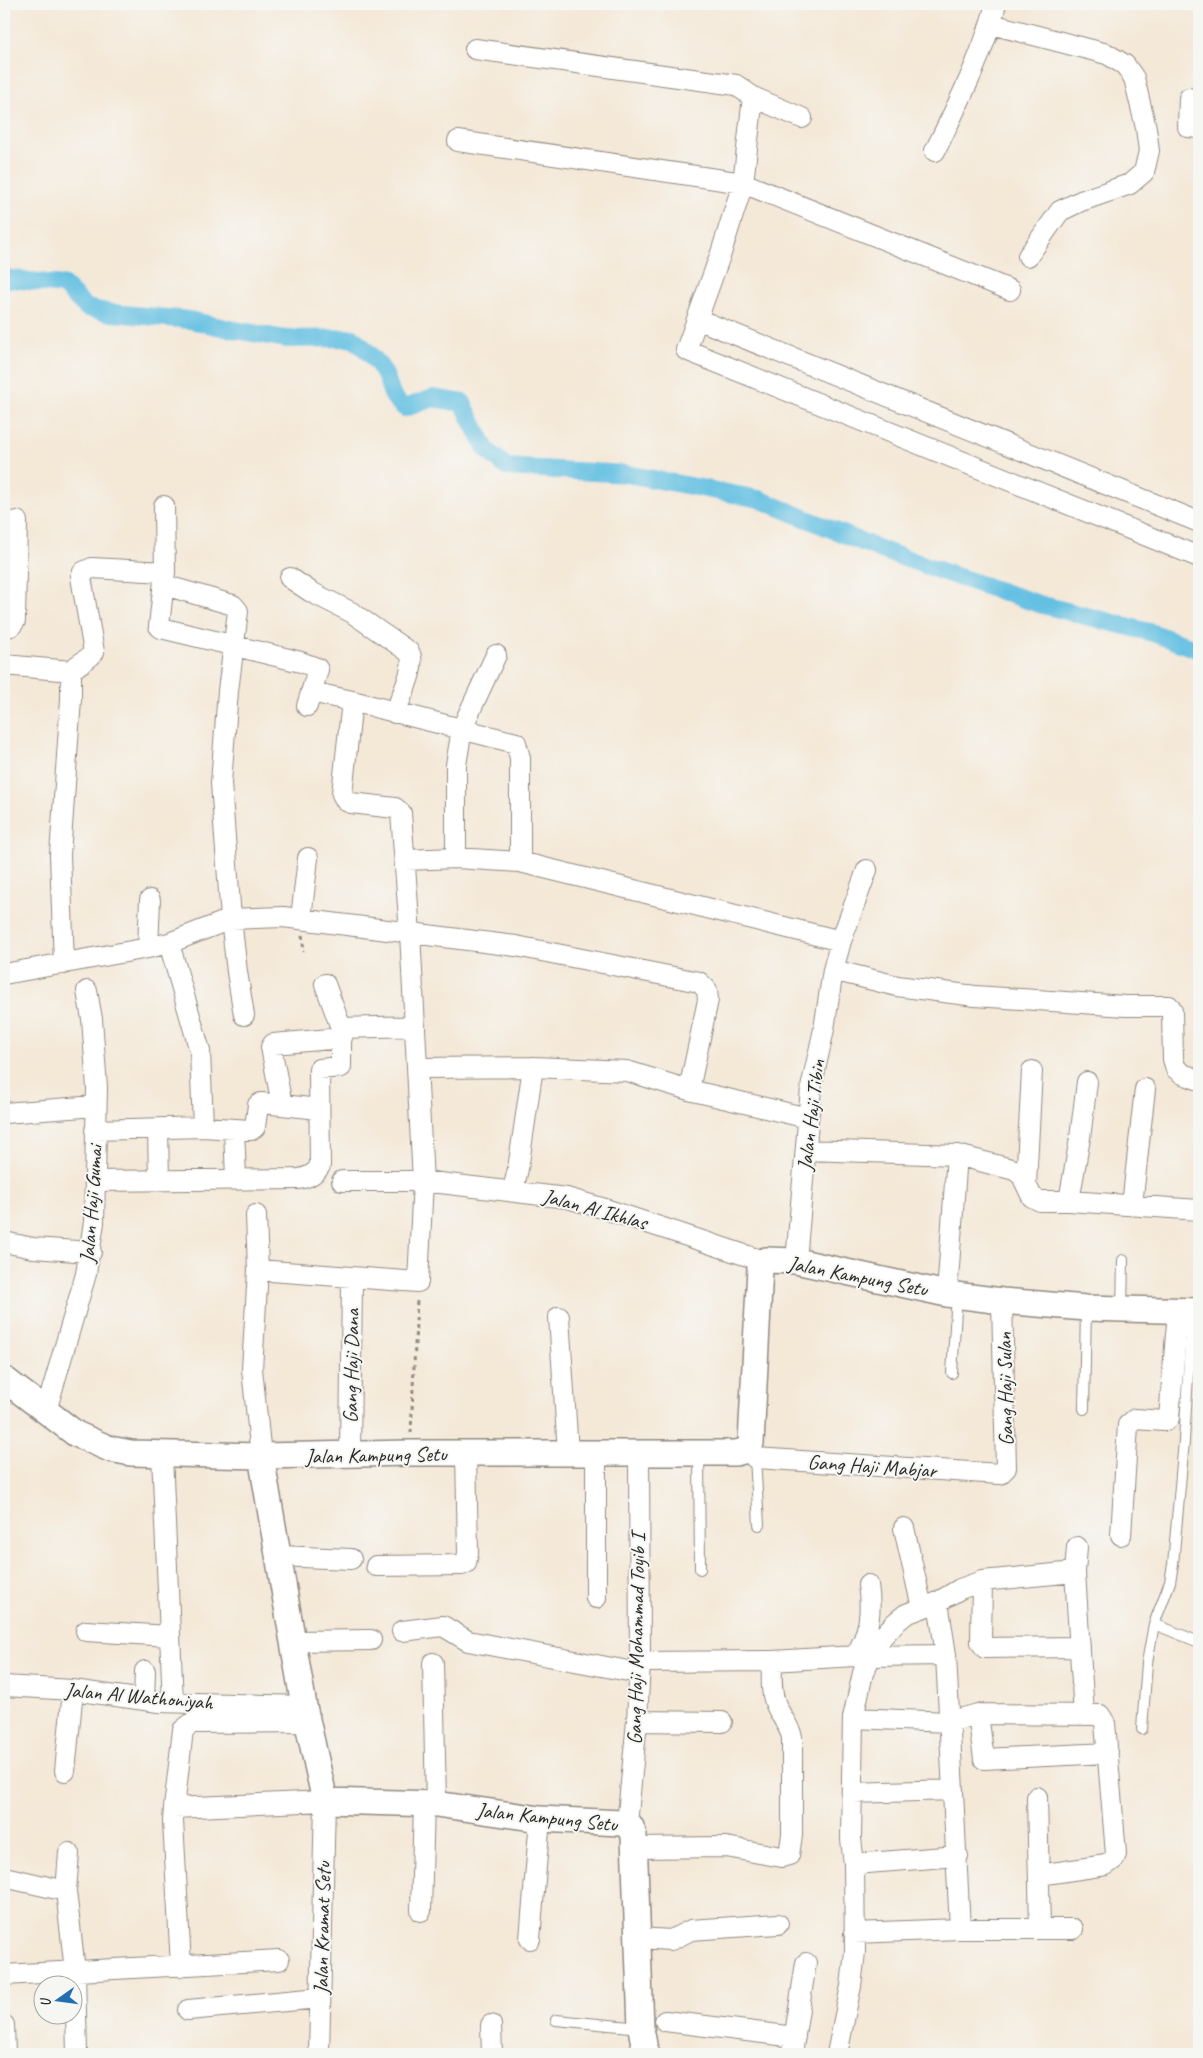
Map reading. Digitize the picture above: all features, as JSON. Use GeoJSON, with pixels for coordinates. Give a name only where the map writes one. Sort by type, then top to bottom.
{"type":"FeatureCollection","features":[{"type":"Feature","properties":{"kind":"street"},"geometry":{"type":"LineString","coordinates":[[935,152],[971,74],[991,24],[996,4]]}},
{"type":"Feature","properties":{"kind":"street"},"geometry":{"type":"LineString","coordinates":[[991,24],[1107,54],[1125,65],[1134,78],[1146,128],[1149,152],[1144,172],[1130,184],[1081,201],[1060,211],[1028,256]]}},
{"type":"Feature","properties":{"kind":"street"},"geometry":{"type":"LineString","coordinates":[[475,49],[736,85],[753,97],[802,118]]}},
{"type":"Feature","properties":{"kind":"street"},"geometry":{"type":"LineString","coordinates":[[753,97],[743,183],[721,253],[686,350],[1199,557]]}},
{"type":"Feature","properties":{"kind":"street"},"geometry":{"type":"LineString","coordinates":[[1189,98],[1188,127],[1199,128]]}},
{"type":"Feature","properties":{"kind":"street"},"geometry":{"type":"LineString","coordinates":[[458,141],[743,183],[1010,290]]}},
{"type":"Feature","properties":{"kind":"street"},"geometry":{"type":"LineString","coordinates":[[697,319],[1199,522]]}},
{"type":"Feature","properties":{"kind":"street"},"geometry":{"type":"LineString","coordinates":[[164,506],[164,578],[158,623],[162,628],[301,662],[317,668],[309,699],[352,701],[516,743],[520,758],[520,862]]}},
{"type":"Feature","properties":{"kind":"street"},"geometry":{"type":"LineString","coordinates":[[4,627],[10,626],[15,621],[10,544],[17,521]]}},
{"type":"Feature","properties":{"kind":"street"},"geometry":{"type":"LineString","coordinates":[[64,964],[60,855],[71,699],[71,671],[80,662],[93,655],[94,652],[81,577],[83,572],[92,568],[164,578],[234,605],[237,608],[238,615],[233,646],[221,783],[236,972],[244,1015]]}},
{"type":"Feature","properties":{"kind":"street"},"geometry":{"type":"LineString","coordinates":[[290,578],[312,592],[351,612],[409,652],[412,656],[411,669],[394,713]]}},
{"type":"Feature","properties":{"kind":"street"},"geometry":{"type":"LineString","coordinates":[[456,858],[456,765],[462,728],[496,655]]}},
{"type":"Feature","properties":{"kind":"street"},"geometry":{"type":"LineString","coordinates":[[4,665],[71,671]]}},
{"type":"Feature","properties":{"kind":"street"},"geometry":{"type":"LineString","coordinates":[[258,1270],[418,1282],[423,1181],[410,933],[400,814],[396,808],[351,803],[346,801],[342,794],[352,701]]}},
{"type":"Feature","properties":{"kind":"street"},"geometry":{"type":"LineString","coordinates":[[301,918],[308,858]]}},
{"type":"Feature","properties":{"kind":"street"},"geometry":{"type":"LineString","coordinates":[[405,860],[456,858],[520,862],[841,941]]}},
{"type":"Feature","properties":{"kind":"street","name":"Jalan Haji Tibin"},"geometry":{"type":"LineString","coordinates":[[796,1261],[811,1088],[824,1029],[833,970],[841,941],[867,870]]}},
{"type":"Feature","properties":{"kind":"street"},"geometry":{"type":"LineString","coordinates":[[148,948],[150,900]]}},
{"type":"Feature","properties":{"kind":"street"},"geometry":{"type":"LineString","coordinates":[[4,974],[169,943],[231,919],[301,918],[516,946],[699,982],[707,990],[708,1000],[689,1090]]}},
{"type":"Feature","properties":{"kind":"street"},"geometry":{"type":"LineString","coordinates":[[169,943],[200,1051],[203,1127]]}},
{"type":"Feature","properties":{"kind":"street"},"geometry":{"type":"LineString","coordinates":[[833,970],[896,986],[975,996],[1126,1006],[1169,1006],[1172,1011],[1173,1059],[1176,1069],[1199,1080]]}},
{"type":"Feature","properties":{"kind":"street"},"geometry":{"type":"LineString","coordinates":[[95,1181],[236,1178],[299,1179],[311,1176],[317,1171],[320,1166],[319,1069],[341,1067],[342,1033],[325,984]]}},
{"type":"Feature","properties":{"kind":"street","name":"Jalan Haji Gumai"},"geometry":{"type":"LineString","coordinates":[[46,1411],[91,1252],[94,1222],[97,1088],[92,1018],[87,991]]}},
{"type":"Feature","properties":{"kind":"street"},"geometry":{"type":"LineString","coordinates":[[282,1105],[271,1047],[273,1044],[342,1033],[414,1026]]}},
{"type":"Feature","properties":{"kind":"street"},"geometry":{"type":"LineString","coordinates":[[417,1068],[534,1067],[627,1071],[689,1090],[808,1118]]}},
{"type":"Feature","properties":{"kind":"street"},"geometry":{"type":"LineString","coordinates":[[513,1190],[534,1067]]}},
{"type":"Feature","properties":{"kind":"street"},"geometry":{"type":"LineString","coordinates":[[1026,1184],[1032,1071]]}},
{"type":"Feature","properties":{"kind":"street"},"geometry":{"type":"LineString","coordinates":[[1069,1201],[1087,1082]]}},
{"type":"Feature","properties":{"kind":"street"},"geometry":{"type":"LineString","coordinates":[[1132,1205],[1145,1089]]}},
{"type":"Feature","properties":{"kind":"street"},"geometry":{"type":"LineString","coordinates":[[96,1130],[203,1127],[251,1130],[255,1127],[258,1105],[261,1103],[319,1109]]}},
{"type":"Feature","properties":{"kind":"street"},"geometry":{"type":"LineString","coordinates":[[4,1113],[96,1106]]}},
{"type":"Feature","properties":{"kind":"street"},"geometry":{"type":"LineString","coordinates":[[158,1129],[159,1181]]}},
{"type":"Feature","properties":{"kind":"street"},"geometry":{"type":"LineString","coordinates":[[234,1129],[236,1178]]}},
{"type":"Feature","properties":{"kind":"street"},"geometry":{"type":"LineString","coordinates":[[807,1150],[957,1155],[1015,1170],[1022,1176],[1035,1200],[1040,1202],[1069,1201],[1199,1210]]}},
{"type":"Feature","properties":{"kind":"street"},"geometry":{"type":"LineString","coordinates":[[952,1294],[957,1155]]}},
{"type":"Feature","properties":{"kind":"street","name":"Jalan Al Ikhlas"},"geometry":{"type":"LineString","coordinates":[[342,1181],[423,1181],[513,1190],[584,1202],[763,1261]]}},
{"type":"Feature","properties":{"kind":"street"},"geometry":{"type":"LineString","coordinates":[[174,1808],[325,1801],[306,1714],[260,1456],[252,1369],[258,1270],[256,1215]]}},
{"type":"Feature","properties":{"kind":"street"},"geometry":{"type":"LineString","coordinates":[[4,1242],[34,1248],[91,1252]]}},
{"type":"Feature","properties":{"kind":"street","name":"Jalan Kampung Setu"},"geometry":{"type":"LineString","coordinates":[[4,1379],[76,1434],[92,1443],[117,1450],[162,1455],[260,1456],[568,1452],[751,1454],[760,1268],[763,1261],[770,1259],[796,1261],[952,1294],[1002,1301],[1086,1308],[1190,1311]]}},
{"type":"Feature","properties":{"kind":"street","name":"Gang Haji Dana"},"geometry":{"type":"LineString","coordinates":[[350,1455],[352,1278]]}},
{"type":"Feature","properties":{"kind":"street","name":"Gang Haji Sulan"},"geometry":{"type":"LineString","coordinates":[[1000,1474],[1006,1468],[1002,1301]]}},
{"type":"Feature","properties":{"kind":"street"},"geometry":{"type":"LineString","coordinates":[[1121,1535],[1128,1425],[1135,1418],[1165,1421],[1169,1418],[1190,1311]]}},
{"type":"Feature","properties":{"kind":"street"},"geometry":{"type":"LineString","coordinates":[[559,1317],[568,1452]]}},
{"type":"Feature","properties":{"kind":"street"},"geometry":{"type":"LineString","coordinates":[[596,1452],[596,1598]]}},
{"type":"Feature","properties":{"kind":"street"},"geometry":{"type":"LineString","coordinates":[[376,1566],[462,1565],[466,1563],[468,1553],[466,1453]]}},
{"type":"Feature","properties":{"kind":"street","name":"Gang Haji Mohammad Toyib I"},"geometry":{"type":"LineString","coordinates":[[631,1836],[639,1667],[639,1453]]}},
{"type":"Feature","properties":{"kind":"street","name":"Gang Haji Mabjar"},"geometry":{"type":"LineString","coordinates":[[751,1454],[1000,1474]]}},
{"type":"Feature","properties":{"kind":"street"},"geometry":{"type":"LineString","coordinates":[[162,1455],[173,1702]]}},
{"type":"Feature","properties":{"kind":"street"},"geometry":{"type":"LineString","coordinates":[[904,1528],[946,1655],[952,1790],[958,1856],[960,1929]]}},
{"type":"Feature","properties":{"kind":"street"},"geometry":{"type":"LineString","coordinates":[[1077,1547],[1076,1572],[1084,1715]]}},
{"type":"Feature","properties":{"kind":"street"},"geometry":{"type":"LineString","coordinates":[[278,1556],[351,1558]]}},
{"type":"Feature","properties":{"kind":"street"},"geometry":{"type":"LineString","coordinates":[[838,2054],[854,1968],[854,1864],[851,1839],[853,1718],[863,1673],[871,1656],[882,1637],[906,1614],[930,1605],[960,1589],[982,1581],[1076,1572]]}},
{"type":"Feature","properties":{"kind":"street"},"geometry":{"type":"LineString","coordinates":[[982,1581],[981,1642],[985,1648],[1080,1647]]}},
{"type":"Feature","properties":{"kind":"street"},"geometry":{"type":"LineString","coordinates":[[402,1630],[444,1626],[468,1640],[639,1667],[854,1656],[860,1647],[869,1620],[871,1605],[868,1584]]}},
{"type":"Feature","properties":{"kind":"street"},"geometry":{"type":"LineString","coordinates":[[86,1631],[170,1636]]}},
{"type":"Feature","properties":{"kind":"street"},"geometry":{"type":"LineString","coordinates":[[293,1641],[371,1640]]}},
{"type":"Feature","properties":{"kind":"street"},"geometry":{"type":"LineString","coordinates":[[871,1656],[946,1655]]}},
{"type":"Feature","properties":{"kind":"street"},"geometry":{"type":"LineString","coordinates":[[631,1836],[726,1847],[782,1857],[790,1856],[792,1835],[792,1737],[790,1727],[775,1704],[772,1686],[772,1661]]}},
{"type":"Feature","properties":{"kind":"street"},"geometry":{"type":"LineString","coordinates":[[421,1910],[430,1803],[433,1663]]}},
{"type":"Feature","properties":{"kind":"street"},"geometry":{"type":"LineString","coordinates":[[144,1700],[145,1671]]}},
{"type":"Feature","properties":{"kind":"street","name":"Jalan Al Wathoniyah"},"geometry":{"type":"LineString","coordinates":[[4,1686],[73,1690],[144,1700],[306,1714]]}},
{"type":"Feature","properties":{"kind":"street"},"geometry":{"type":"LineString","coordinates":[[65,1771],[73,1690]]}},
{"type":"Feature","properties":{"kind":"street"},"geometry":{"type":"LineString","coordinates":[[181,1966],[173,1821],[183,1730],[192,1723],[306,1714]]}},
{"type":"Feature","properties":{"kind":"street"},"geometry":{"type":"LineString","coordinates":[[853,1718],[949,1722],[978,1714],[1100,1715],[1104,1718],[1116,1854],[1114,1860],[1106,1865],[1039,1875]]}},
{"type":"Feature","properties":{"kind":"street"},"geometry":{"type":"LineString","coordinates":[[978,1714],[982,1756],[984,1759],[1108,1753]]}},
{"type":"Feature","properties":{"kind":"street"},"geometry":{"type":"LineString","coordinates":[[637,1721],[722,1722]]}},
{"type":"Feature","properties":{"kind":"street"},"geometry":{"type":"LineString","coordinates":[[852,1793],[952,1790]]}},
{"type":"Feature","properties":{"kind":"street"},"geometry":{"type":"LineString","coordinates":[[1037,1798],[1040,1929]]}},
{"type":"Feature","properties":{"kind":"street","name":"Jalan Kampung Setu"},"geometry":{"type":"LineString","coordinates":[[325,1801],[430,1803],[540,1819],[631,1836],[639,1938],[644,2047]]}},
{"type":"Feature","properties":{"kind":"street","name":"Jalan Kramat Setu"},"geometry":{"type":"LineString","coordinates":[[319,2054],[325,1801]]}},
{"type":"Feature","properties":{"kind":"street"},"geometry":{"type":"LineString","coordinates":[[530,1939],[540,1819]]}},
{"type":"Feature","properties":{"kind":"street"},"geometry":{"type":"LineString","coordinates":[[69,1853],[66,1892],[75,1972],[77,2054]]}},
{"type":"Feature","properties":{"kind":"street"},"geometry":{"type":"LineString","coordinates":[[854,1864],[958,1856]]}},
{"type":"Feature","properties":{"kind":"street"},"geometry":{"type":"LineString","coordinates":[[4,1877],[66,1892]]}},
{"type":"Feature","properties":{"kind":"street"},"geometry":{"type":"LineString","coordinates":[[639,1938],[671,1940],[691,1930],[778,1924]]}},
{"type":"Feature","properties":{"kind":"street"},"geometry":{"type":"LineString","coordinates":[[854,1933],[960,1929],[1073,1929]]}},
{"type":"Feature","properties":{"kind":"street"},"geometry":{"type":"LineString","coordinates":[[4,1976],[280,1960]]}},
{"type":"Feature","properties":{"kind":"street"},"geometry":{"type":"LineString","coordinates":[[665,2021],[793,2046],[806,1963]]}},
{"type":"Feature","properties":{"kind":"street"},"geometry":{"type":"LineString","coordinates":[[188,2010],[320,1998]]}},
{"type":"Feature","properties":{"kind":"street"},"geometry":{"type":"LineString","coordinates":[[4,2025],[5,2054]]}},
{"type":"Feature","properties":{"kind":"street"},"geometry":{"type":"LineString","coordinates":[[491,2025],[492,2054]]}},
{"type":"Feature","properties":{"kind":"lane"},"geometry":{"type":"LineString","coordinates":[[1122,1309],[1123,1260]]}},
{"type":"Feature","properties":{"kind":"lane"},"geometry":{"type":"LineString","coordinates":[[952,1294],[952,1373]]}},
{"type":"Feature","properties":{"kind":"lane"},"geometry":{"type":"LineString","coordinates":[[1084,1409],[1086,1308]]}},
{"type":"Feature","properties":{"kind":"lane"},"geometry":{"type":"LineString","coordinates":[[1142,1730],[1148,1663],[1154,1624],[1170,1582],[1173,1564],[1184,1441],[1190,1311]]}},
{"type":"Feature","properties":{"kind":"lane"},"geometry":{"type":"LineString","coordinates":[[699,1452],[700,1569]]}},
{"type":"Feature","properties":{"kind":"lane"},"geometry":{"type":"LineString","coordinates":[[751,1454],[759,1525]]}},
{"type":"Feature","properties":{"kind":"lane"},"geometry":{"type":"LineString","coordinates":[[1154,1624],[1199,1642]]}},
{"type":"Feature","properties":{"kind":"lane"},"geometry":{"type":"LineString","coordinates":[[556,2020],[644,2047]]}},
{"type":"Feature","properties":{"kind":"path"},"geometry":{"type":"LineString","coordinates":[[411,1438],[418,1282]]}},
{"type":"Feature","properties":{"kind":"waterway"},"geometry":{"type":"LineString","coordinates":[[4,278],[63,285],[87,308],[112,313],[190,320],[286,339],[353,338],[378,364],[385,375],[393,396],[405,408],[433,398],[463,403],[486,449],[506,467],[627,474],[759,499],[879,549],[944,572],[1039,604],[1153,633],[1199,650]]}}]}
